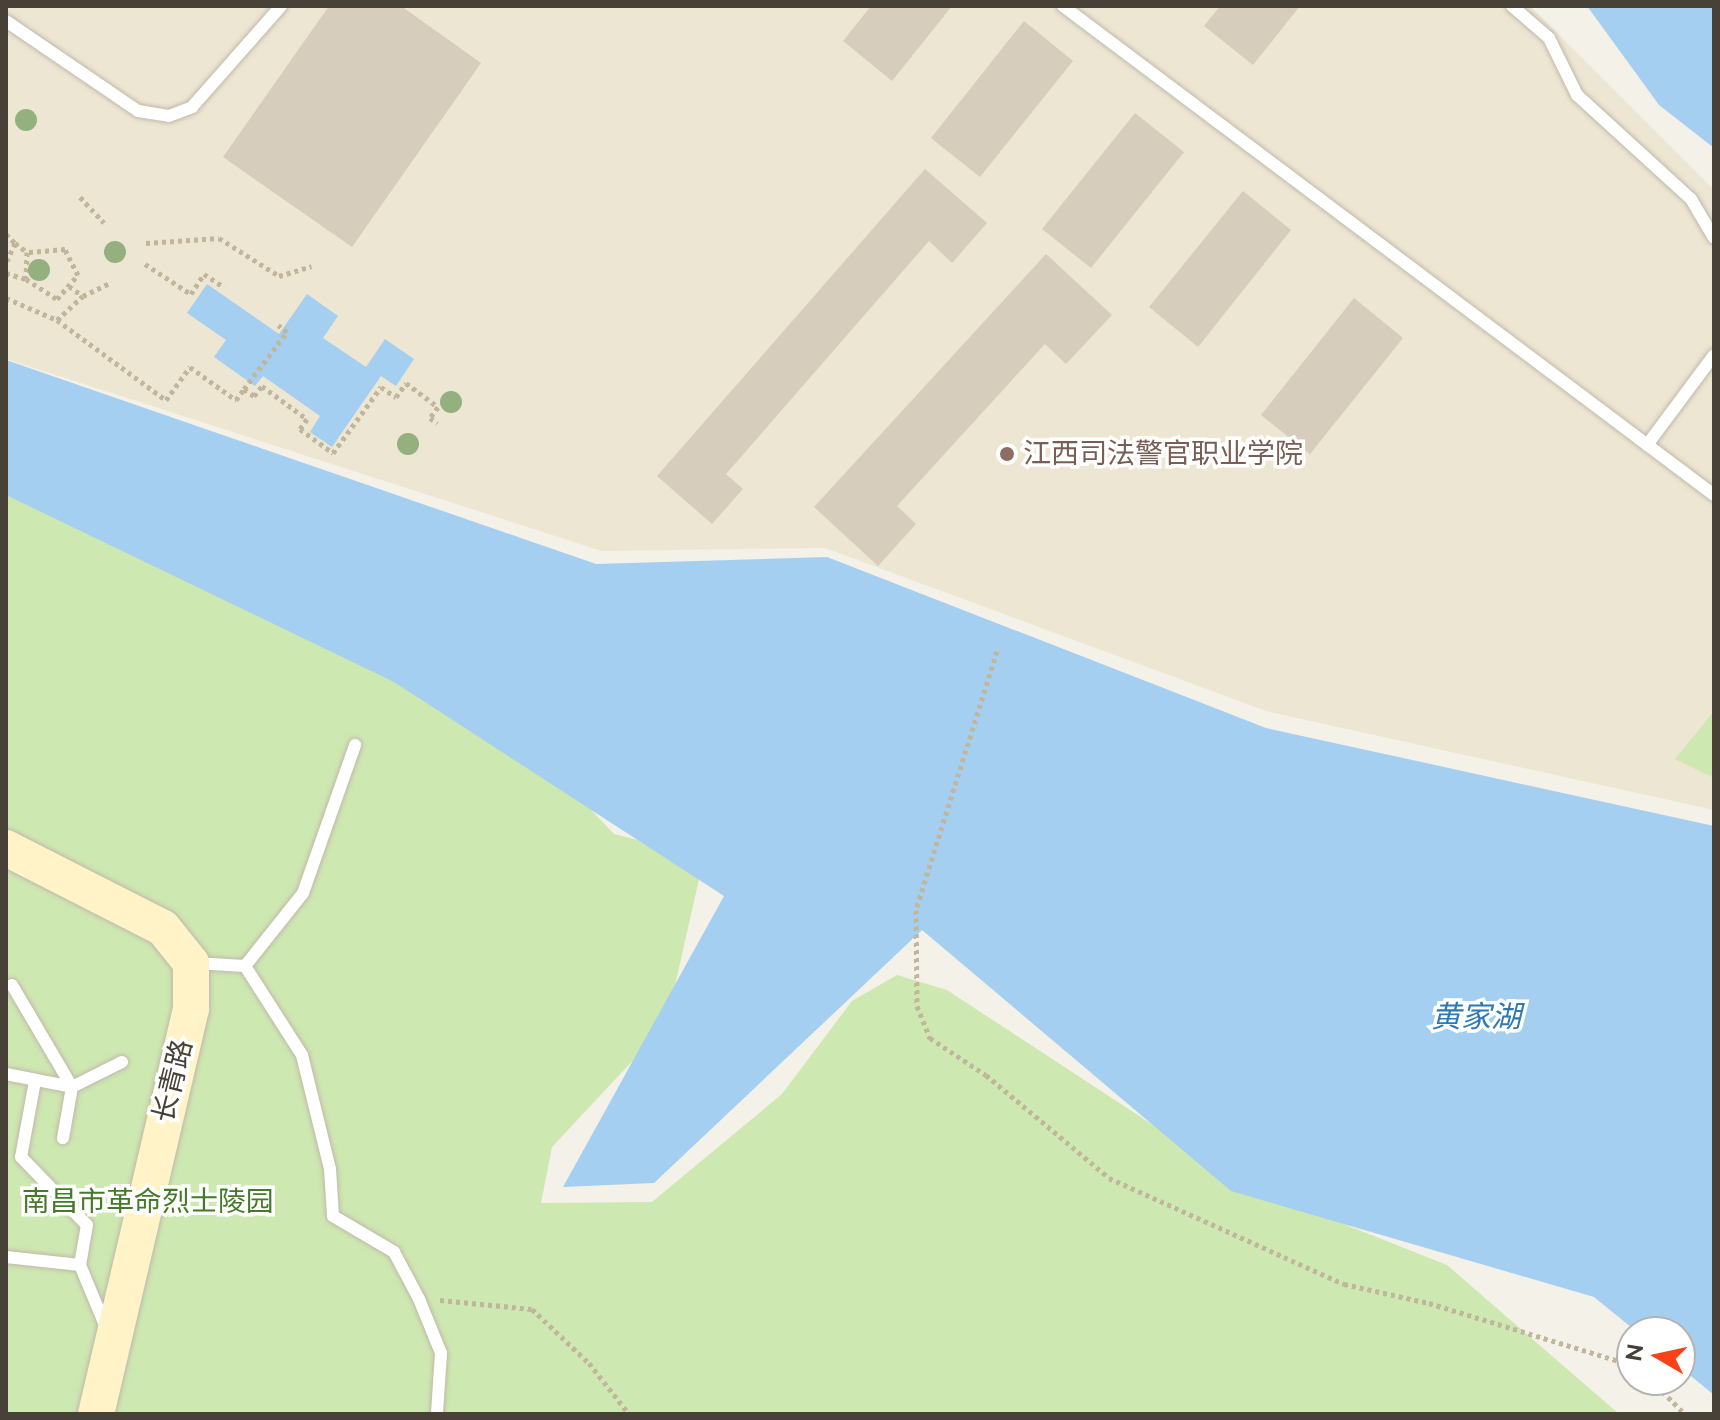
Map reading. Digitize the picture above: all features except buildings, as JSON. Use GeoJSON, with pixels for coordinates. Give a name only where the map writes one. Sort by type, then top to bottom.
{"type":"FeatureCollection","features":[{"type":"Feature","properties":{"kind":"street"},"geometry":{"type":"LineString","coordinates":[[6,848],[163,928],[191,963]]}},
{"type":"Feature","properties":{"kind":"street","name":"长青路"},"geometry":{"type":"LineString","coordinates":[[96,1414],[110,1337],[191,1009],[191,963]]}},
{"type":"Feature","properties":{"kind":"lane"},"geometry":{"type":"LineString","coordinates":[[6,21],[138,111],[169,116],[192,107],[281,6]]}},
{"type":"Feature","properties":{"kind":"lane"},"geometry":{"type":"LineString","coordinates":[[1063,6],[1714,495]]}},
{"type":"Feature","properties":{"kind":"lane"},"geometry":{"type":"LineString","coordinates":[[1512,6],[1549,38],[1577,95],[1691,199],[1714,238]]}},
{"type":"Feature","properties":{"kind":"lane"},"geometry":{"type":"LineString","coordinates":[[1647,445],[1714,355]]}},
{"type":"Feature","properties":{"kind":"lane"},"geometry":{"type":"LineString","coordinates":[[245,966],[303,893],[355,745]]}},
{"type":"Feature","properties":{"kind":"lane"},"geometry":{"type":"LineString","coordinates":[[191,963],[245,966]]}},
{"type":"Feature","properties":{"kind":"lane"},"geometry":{"type":"LineString","coordinates":[[245,966],[302,1055],[330,1169],[333,1216],[394,1252],[419,1299],[441,1353],[437,1414]]}},
{"type":"Feature","properties":{"kind":"lane"},"geometry":{"type":"LineString","coordinates":[[12,985],[72,1087],[63,1138]]}},
{"type":"Feature","properties":{"kind":"lane"},"geometry":{"type":"LineString","coordinates":[[7,1073],[72,1087],[122,1062]]}},
{"type":"Feature","properties":{"kind":"lane"},"geometry":{"type":"LineString","coordinates":[[35,1081],[21,1157],[87,1225],[80,1265],[110,1337]]}},
{"type":"Feature","properties":{"kind":"lane"},"geometry":{"type":"LineString","coordinates":[[6,1257],[80,1265]]}},
{"type":"Feature","properties":{"kind":"path"},"geometry":{"type":"LineString","coordinates":[[80,197],[104,223]]}},
{"type":"Feature","properties":{"kind":"path"},"geometry":{"type":"LineString","coordinates":[[6,234],[27,252],[65,249],[78,275],[57,299],[26,279],[6,273]]}},
{"type":"Feature","properties":{"kind":"path"},"geometry":{"type":"LineString","coordinates":[[146,243],[219,238],[279,276],[311,266]]}},
{"type":"Feature","properties":{"kind":"path"},"geometry":{"type":"LineString","coordinates":[[6,263],[15,243]]}},
{"type":"Feature","properties":{"kind":"path"},"geometry":{"type":"LineString","coordinates":[[26,279],[27,252]]}},
{"type":"Feature","properties":{"kind":"path"},"geometry":{"type":"LineString","coordinates":[[145,264],[191,294],[204,274],[224,287]]}},
{"type":"Feature","properties":{"kind":"path"},"geometry":{"type":"LineString","coordinates":[[57,320],[83,296],[112,282]]}},
{"type":"Feature","properties":{"kind":"path"},"geometry":{"type":"LineString","coordinates":[[69,286],[83,296]]}},
{"type":"Feature","properties":{"kind":"path"},"geometry":{"type":"LineString","coordinates":[[6,298],[57,320],[166,400],[190,367],[236,400],[287,332],[278,325]]}},
{"type":"Feature","properties":{"kind":"path"},"geometry":{"type":"LineString","coordinates":[[244,389],[254,396],[262,386],[307,419],[300,429],[333,453],[381,387],[396,397],[406,383],[438,407],[430,418],[437,423]]}},
{"type":"Feature","properties":{"kind":"path"},"geometry":{"type":"LineString","coordinates":[[997,651],[916,910],[917,1006],[930,1038],[986,1075],[1109,1178],[1344,1284],[1429,1303],[1616,1360]]}},
{"type":"Feature","properties":{"kind":"path"},"geometry":{"type":"LineString","coordinates":[[419,1299],[532,1309],[589,1363],[629,1414]]}},
{"type":"Feature","properties":{"kind":"path"},"geometry":{"type":"LineString","coordinates":[[1667,1396],[1685,1414]]}},
{"type":"Feature","properties":{"kind":"shaded area","name":"江西司法警官职业学院"},"geometry":{"type":"Polygon","coordinates":[[[6,6],[1530,6],[1714,190],[1714,810],[1266,711],[825,548],[602,551],[6,359],[6,6]]]}},
{"type":"Feature","properties":{"kind":"green space","name":"南昌市革命烈士陵园"},"geometry":{"type":"Polygon","coordinates":[[[6,439],[462,674],[614,834],[704,857],[666,1025],[552,1147],[541,1203],[652,1202],[782,1094],[852,1001],[897,975],[947,990],[1243,1184],[1447,1265],[1619,1414],[6,1414],[6,439]]]}},
{"type":"Feature","properties":{"kind":"green space"},"geometry":{"type":"Polygon","coordinates":[[[1714,711],[1714,778],[1675,759],[1714,711]]]}},
{"type":"Feature","properties":{"kind":"water"},"geometry":{"type":"Polygon","coordinates":[[[1587,6],[1714,6],[1714,148],[1659,105],[1587,6]]]}},
{"type":"Feature","properties":{"kind":"water"},"geometry":{"type":"Polygon","coordinates":[[[207,284],[279,334],[307,294],[338,316],[323,338],[366,367],[385,339],[414,359],[396,386],[381,376],[332,447],[310,432],[320,416],[263,376],[255,386],[214,357],[226,340],[187,313],[207,284]]]}},
{"type":"Feature","properties":{"kind":"water","name":"黄家湖"},"geometry":{"type":"Polygon","coordinates":[[[6,360],[596,564],[827,557],[1266,728],[1714,826],[1714,1395],[1696,1380],[1696,1316],[1617,1316],[1594,1297],[1231,1191],[922,930],[654,1183],[563,1187],[724,896],[394,682],[6,495],[6,360]]]}},
{"type":"Feature","properties":{"kind":"place","name":"江西司法警官职业学院"},"geometry":{"type":"Point","coordinates":[1007,454]}}]}
